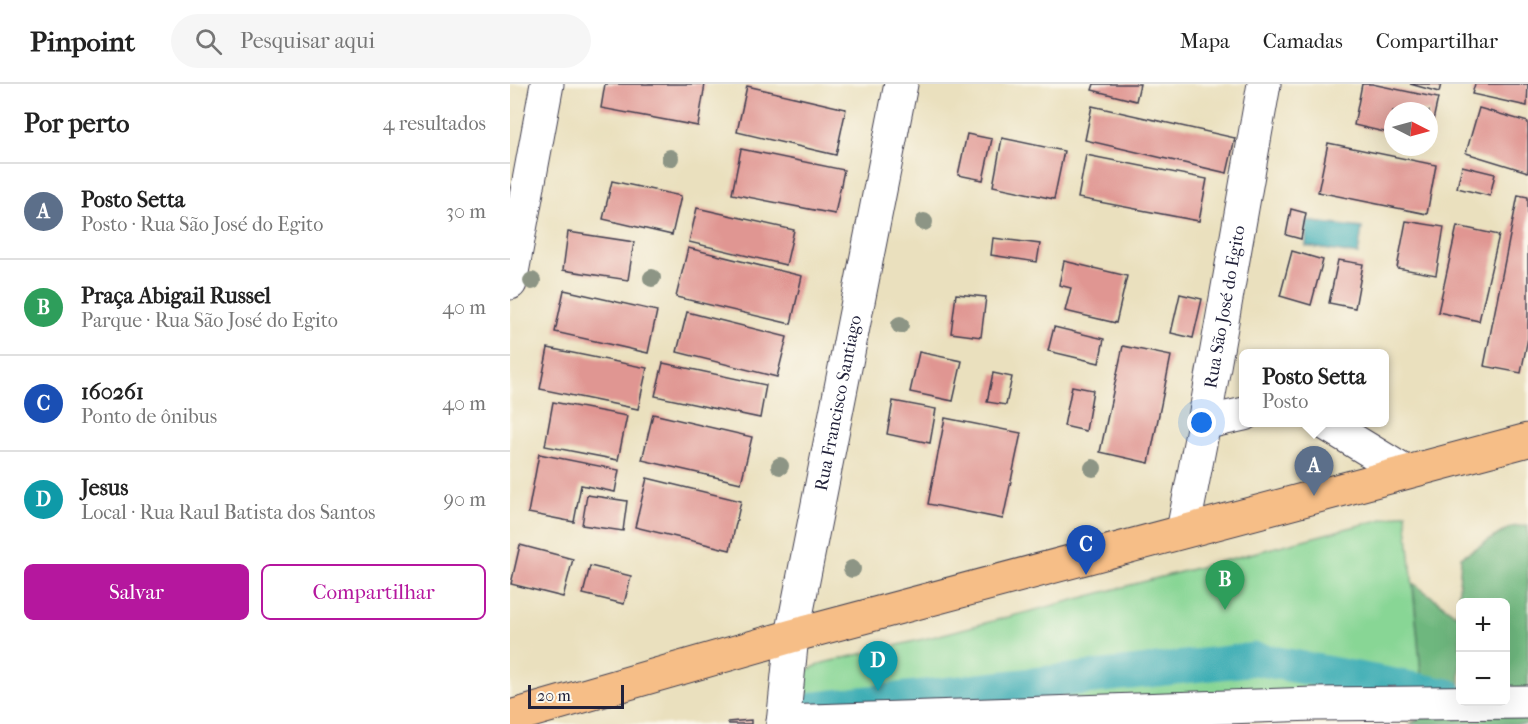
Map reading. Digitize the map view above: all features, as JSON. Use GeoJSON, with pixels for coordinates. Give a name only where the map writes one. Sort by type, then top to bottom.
{"type":"FeatureCollection","features":[{"type":"Feature","properties":{"kind":"main road"},"geometry":{"type":"LineString","coordinates":[[510,717],[792,636],[1528,440]]}},
{"type":"Feature","properties":{"kind":"street"},"geometry":{"type":"LineString","coordinates":[[510,283],[547,84]]}},
{"type":"Feature","properties":{"kind":"street","name":"Rua Francisco Santiago"},"geometry":{"type":"LineString","coordinates":[[783,723],[792,636],[901,84]]}},
{"type":"Feature","properties":{"kind":"street","name":"Rua São José do Egito"},"geometry":{"type":"LineString","coordinates":[[1183,531],[1264,84]]}},
{"type":"Feature","properties":{"kind":"street"},"geometry":{"type":"LineString","coordinates":[[1204,423],[1239,415]]}},
{"type":"Feature","properties":{"kind":"street"},"geometry":{"type":"LineString","coordinates":[[1330,427],[1405,472]]}},
{"type":"Feature","properties":{"kind":"street"},"geometry":{"type":"LineString","coordinates":[[783,723],[1302,704],[1528,702]]}},
{"type":"Feature","properties":{"kind":"green space"},"geometry":{"type":"Polygon","coordinates":[[[1406,513],[1425,717],[793,724],[803,672],[823,663],[932,637],[1406,513]]]}},
{"type":"Feature","properties":{"kind":"green space"},"geometry":{"type":"Polygon","coordinates":[[[1528,525],[1528,724],[1409,724],[1425,716],[1413,583],[1456,614],[1456,706],[1510,706],[1510,598],[1458,598],[1461,557],[1511,527],[1528,525]]]}},
{"type":"Feature","properties":{"kind":"water"},"geometry":{"type":"Polygon","coordinates":[[[1306,221],[1362,228],[1358,255],[1306,246],[1306,221]]]}},
{"type":"Feature","properties":{"kind":"building"},"geometry":{"type":"Polygon","coordinates":[[[605,84],[705,84],[698,126],[601,108],[605,84]]]}},
{"type":"Feature","properties":{"kind":"building"},"geometry":{"type":"Polygon","coordinates":[[[1094,84],[1140,84],[1136,101],[1092,90],[1094,84]]]}},
{"type":"Feature","properties":{"kind":"building"},"geometry":{"type":"Polygon","coordinates":[[[1362,84],[1372,84],[1438,98],[1437,102],[1384,102],[1384,132],[1354,125],[1362,84]]]}},
{"type":"Feature","properties":{"kind":"building"},"geometry":{"type":"Polygon","coordinates":[[[1410,84],[1441,84],[1439,92],[1410,84]]]}},
{"type":"Feature","properties":{"kind":"building"},"geometry":{"type":"Polygon","coordinates":[[[1475,84],[1528,84],[1527,106],[1472,94],[1475,84]]]}},
{"type":"Feature","properties":{"kind":"building"},"geometry":{"type":"Polygon","coordinates":[[[747,86],[846,109],[836,155],[737,132],[747,86]]]}},
{"type":"Feature","properties":{"kind":"building"},"geometry":{"type":"Polygon","coordinates":[[[1092,106],[1235,138],[1227,173],[1085,140],[1092,106]]]}},
{"type":"Feature","properties":{"kind":"building"},"geometry":{"type":"Polygon","coordinates":[[[1479,108],[1528,122],[1528,172],[1466,153],[1479,108]]]}},
{"type":"Feature","properties":{"kind":"building"},"geometry":{"type":"Polygon","coordinates":[[[967,134],[992,139],[983,180],[958,175],[967,134]]]}},
{"type":"Feature","properties":{"kind":"building"},"geometry":{"type":"Polygon","coordinates":[[[1002,138],[1064,151],[1054,199],[993,186],[1002,138]]]}},
{"type":"Feature","properties":{"kind":"building"},"geometry":{"type":"Polygon","coordinates":[[[1328,143],[1436,165],[1427,214],[1318,192],[1328,143]]]}},
{"type":"Feature","properties":{"kind":"building"},"geometry":{"type":"Polygon","coordinates":[[[741,149],[844,170],[835,214],[732,194],[741,149]]]}},
{"type":"Feature","properties":{"kind":"building"},"geometry":{"type":"Polygon","coordinates":[[[1086,155],[1207,179],[1199,221],[1078,198],[1086,155]]]}},
{"type":"Feature","properties":{"kind":"building"},"geometry":{"type":"Polygon","coordinates":[[[1462,166],[1495,174],[1490,196],[1457,188],[1462,166]]]}},
{"type":"Feature","properties":{"kind":"building"},"geometry":{"type":"Polygon","coordinates":[[[612,181],[681,196],[672,235],[603,219],[612,181]]]}},
{"type":"Feature","properties":{"kind":"building"},"geometry":{"type":"Polygon","coordinates":[[[1518,195],[1528,197],[1528,338],[1521,373],[1484,366],[1518,195]]]}},
{"type":"Feature","properties":{"kind":"building"},"geometry":{"type":"Polygon","coordinates":[[[697,208],[794,230],[786,265],[689,242],[697,208]]]}},
{"type":"Feature","properties":{"kind":"building"},"geometry":{"type":"Polygon","coordinates":[[[1291,209],[1306,213],[1301,239],[1286,235],[1291,209]]]}},
{"type":"Feature","properties":{"kind":"building"},"geometry":{"type":"Polygon","coordinates":[[[1406,221],[1444,227],[1436,275],[1397,268],[1406,221]]]}},
{"type":"Feature","properties":{"kind":"building"},"geometry":{"type":"Polygon","coordinates":[[[1457,226],[1499,235],[1479,321],[1438,312],[1457,226]]]}},
{"type":"Feature","properties":{"kind":"building"},"geometry":{"type":"Polygon","coordinates":[[[568,232],[634,242],[628,280],[563,270],[568,232]]]}},
{"type":"Feature","properties":{"kind":"building"},"geometry":{"type":"Polygon","coordinates":[[[993,238],[1040,244],[1037,262],[991,255],[993,238]]]}},
{"type":"Feature","properties":{"kind":"building"},"geometry":{"type":"Polygon","coordinates":[[[688,248],[802,276],[791,324],[676,297],[688,248]]]}},
{"type":"Feature","properties":{"kind":"building"},"geometry":{"type":"Polygon","coordinates":[[[1292,251],[1323,260],[1311,305],[1280,296],[1292,251]]]}},
{"type":"Feature","properties":{"kind":"building"},"geometry":{"type":"Polygon","coordinates":[[[1338,260],[1363,264],[1355,308],[1329,303],[1338,260]]]}},
{"type":"Feature","properties":{"kind":"building"},"geometry":{"type":"Polygon","coordinates":[[[1064,261],[1127,276],[1116,323],[1065,311],[1071,288],[1059,285],[1064,261]]]}},
{"type":"Feature","properties":{"kind":"building"},"geometry":{"type":"Polygon","coordinates":[[[564,290],[657,311],[648,353],[555,332],[564,290]]]}},
{"type":"Feature","properties":{"kind":"building"},"geometry":{"type":"Polygon","coordinates":[[[956,294],[986,297],[981,337],[951,333],[956,294]]]}},
{"type":"Feature","properties":{"kind":"building"},"geometry":{"type":"Polygon","coordinates":[[[1180,294],[1202,299],[1193,338],[1171,333],[1180,294]]]}},
{"type":"Feature","properties":{"kind":"building"},"geometry":{"type":"Polygon","coordinates":[[[687,312],[787,337],[777,377],[677,352],[687,312]]]}},
{"type":"Feature","properties":{"kind":"building"},"geometry":{"type":"Polygon","coordinates":[[[1054,327],[1104,339],[1099,363],[1048,351],[1054,327]]]}},
{"type":"Feature","properties":{"kind":"building"},"geometry":{"type":"Polygon","coordinates":[[[1123,346],[1171,356],[1149,463],[1100,452],[1123,346]]]}},
{"type":"Feature","properties":{"kind":"building"},"geometry":{"type":"Polygon","coordinates":[[[548,348],[647,368],[638,409],[540,389],[548,348]]]}},
{"type":"Feature","properties":{"kind":"building"},"geometry":{"type":"Polygon","coordinates":[[[919,352],[962,361],[953,401],[910,392],[919,352]]]}},
{"type":"Feature","properties":{"kind":"building"},"geometry":{"type":"Polygon","coordinates":[[[663,363],[766,385],[760,418],[655,396],[663,363]]]}},
{"type":"Feature","properties":{"kind":"building"},"geometry":{"type":"Polygon","coordinates":[[[993,373],[1012,377],[1006,405],[987,402],[993,373]]]}},
{"type":"Feature","properties":{"kind":"building"},"geometry":{"type":"Polygon","coordinates":[[[1072,386],[1093,390],[1086,431],[1064,426],[1072,386]]]}},
{"type":"Feature","properties":{"kind":"building"},"geometry":{"type":"Polygon","coordinates":[[[893,401],[936,409],[930,443],[887,434],[893,401]]]}},
{"type":"Feature","properties":{"kind":"building"},"geometry":{"type":"Polygon","coordinates":[[[553,402],[627,416],[618,460],[545,446],[553,402]]]}},
{"type":"Feature","properties":{"kind":"building"},"geometry":{"type":"Polygon","coordinates":[[[653,414],[752,437],[741,483],[642,460],[653,414]]]}},
{"type":"Feature","properties":{"kind":"building"},"geometry":{"type":"Polygon","coordinates":[[[945,418],[1021,433],[1003,519],[928,504],[945,418]]]}},
{"type":"Feature","properties":{"kind":"building"},"geometry":{"type":"Polygon","coordinates":[[[539,454],[619,470],[615,492],[581,485],[574,522],[528,513],[539,454]]]}},
{"type":"Feature","properties":{"kind":"building"},"geometry":{"type":"Polygon","coordinates":[[[647,478],[741,501],[730,550],[635,527],[647,478]]]}},
{"type":"Feature","properties":{"kind":"building"},"geometry":{"type":"Polygon","coordinates":[[[587,495],[627,501],[623,531],[582,525],[587,495]]]}},
{"type":"Feature","properties":{"kind":"building"},"geometry":{"type":"Polygon","coordinates":[[[520,545],[573,559],[563,597],[511,584],[520,545]]]}},
{"type":"Feature","properties":{"kind":"building"},"geometry":{"type":"Polygon","coordinates":[[[590,566],[631,576],[624,604],[583,594],[590,566]]]}},
{"type":"Feature","properties":{"kind":"building"},"geometry":{"type":"Polygon","coordinates":[[[751,720],[751,724],[729,724],[728,722],[751,720]]]}},
{"type":"Feature","properties":{"kind":"waterway"},"geometry":{"type":"LineString","coordinates":[[816,708],[1256,659],[1448,695]]}},
{"type":"Feature","properties":{"kind":"place","name":"Posto Setta"},"geometry":{"type":"Point","coordinates":[1314,496]}},
{"type":"Feature","properties":{"kind":"place","name":"160261"},"geometry":{"type":"Point","coordinates":[1086,575]}},
{"type":"Feature","properties":{"kind":"place","name":"Praça Abigail Russel"},"geometry":{"type":"Point","coordinates":[1225,610]}},
{"type":"Feature","properties":{"kind":"place","name":"Jesus"},"geometry":{"type":"Point","coordinates":[878,691]}}]}
